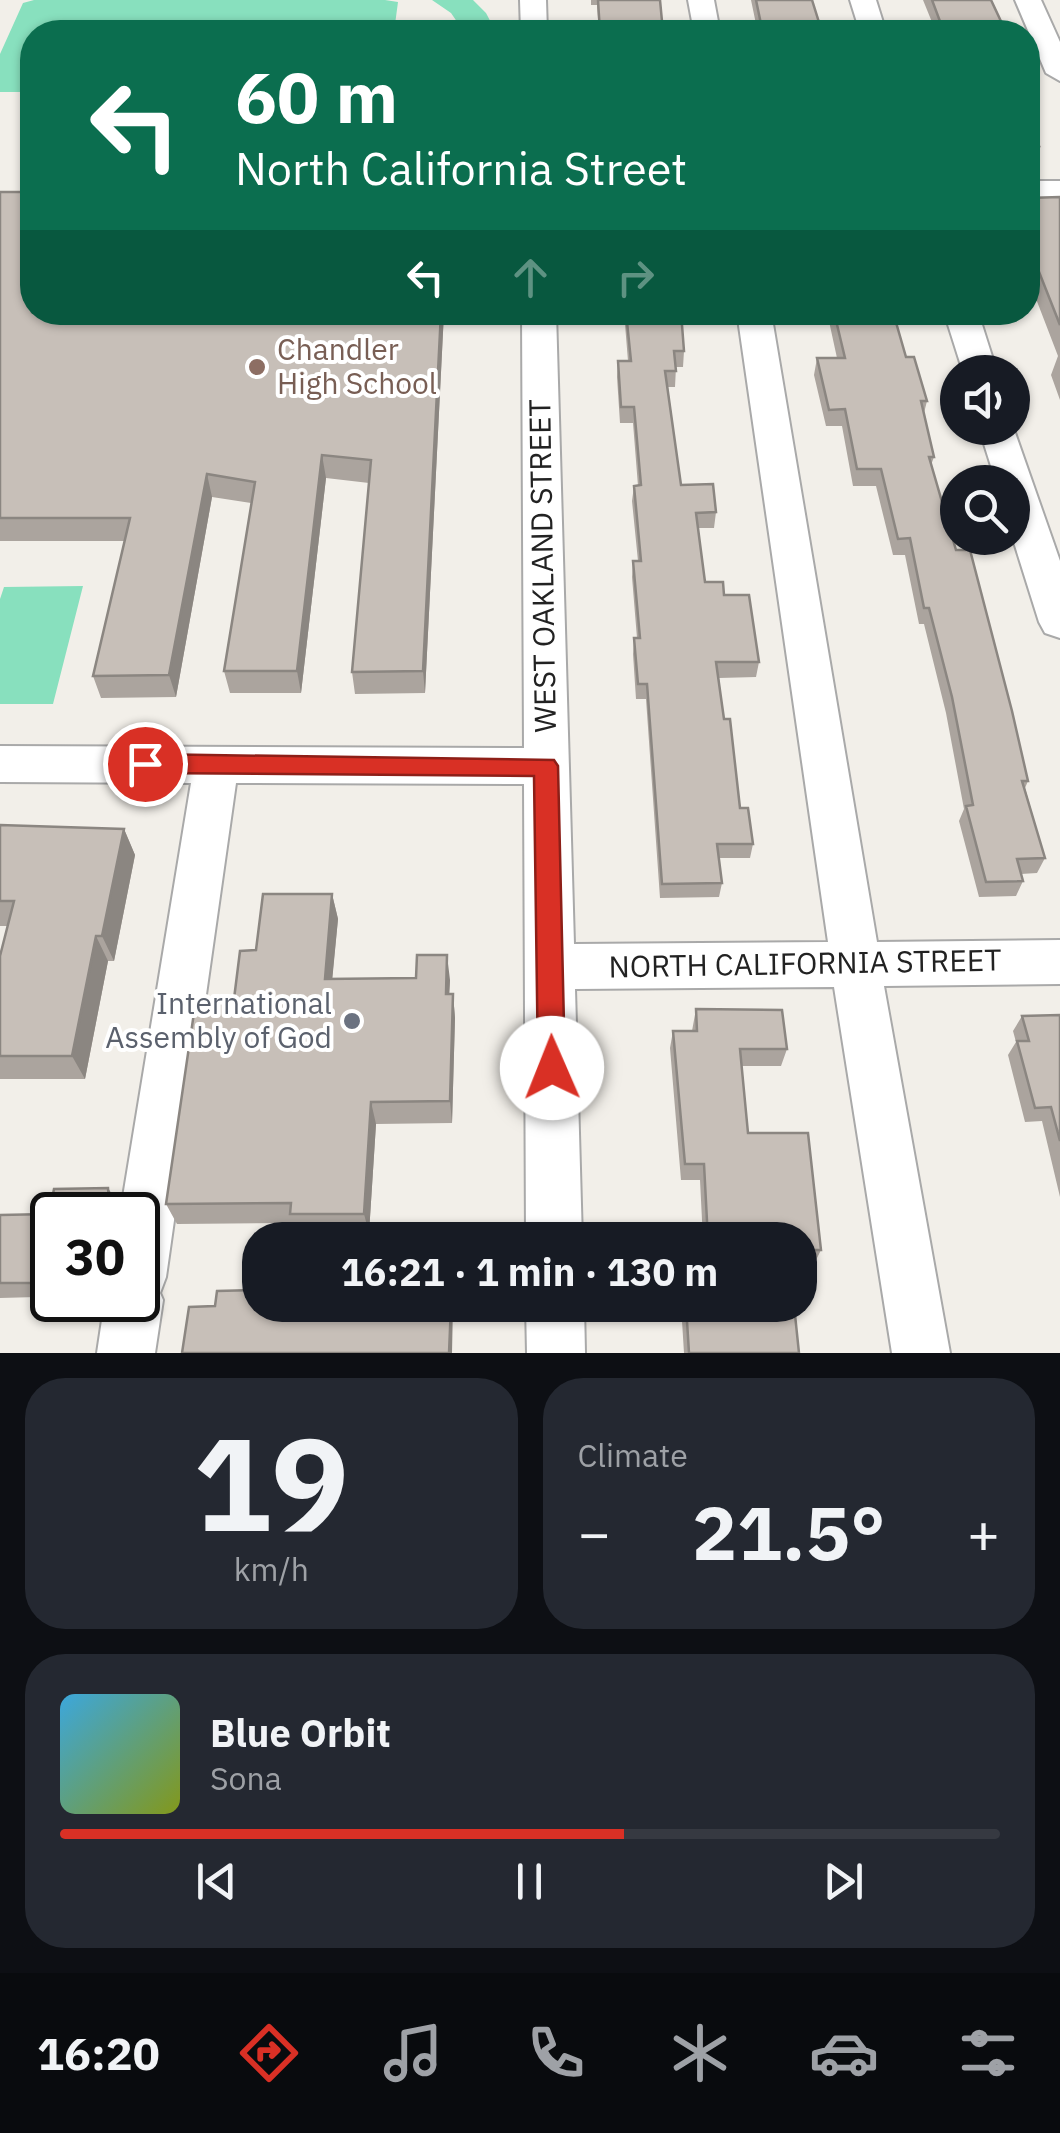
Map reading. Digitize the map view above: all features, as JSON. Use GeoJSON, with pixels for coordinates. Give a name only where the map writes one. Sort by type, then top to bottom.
{"type":"FeatureCollection","features":[{"type":"Feature","properties":{"kind":"street"},"geometry":{"type":"LineString","coordinates":[[1040,27],[1060,72]]}},
{"type":"Feature","properties":{"kind":"street","name":"WEST OAKLAND STREET"},"geometry":{"type":"LineString","coordinates":[[538,325],[554,1222]]}},
{"type":"Feature","properties":{"kind":"street"},"geometry":{"type":"LineString","coordinates":[[756,325],[920,1353]]}},
{"type":"Feature","properties":{"kind":"street"},"geometry":{"type":"LineString","coordinates":[[964,325],[974,355]]}},
{"type":"Feature","properties":{"kind":"street"},"geometry":{"type":"LineString","coordinates":[[1003,445],[1060,622]]}},
{"type":"Feature","properties":{"kind":"street"},"geometry":{"type":"LineString","coordinates":[[0,764],[546,766]]}},
{"type":"Feature","properties":{"kind":"street"},"geometry":{"type":"LineString","coordinates":[[151,1192],[217,764]]}},
{"type":"Feature","properties":{"kind":"street","name":"NORTH CALIFORNIA STREET"},"geometry":{"type":"LineString","coordinates":[[550,967],[1060,962]]}},
{"type":"Feature","properties":{"kind":"street"},"geometry":{"type":"LineString","coordinates":[[126,1353],[131,1322]]}},
{"type":"Feature","properties":{"kind":"street"},"geometry":{"type":"LineString","coordinates":[[555,1322],[556,1353]]}},
{"type":"Feature","properties":{"kind":"green space"},"geometry":{"type":"Polygon","coordinates":[[[432,0],[473,0],[490,20],[456,20],[432,0]]]}},
{"type":"Feature","properties":{"kind":"green space"},"geometry":{"type":"Polygon","coordinates":[[[398,2],[396,20],[20,20],[20,92],[0,92],[0,54],[23,3],[398,2]]]}},
{"type":"Feature","properties":{"kind":"green space"},"geometry":{"type":"Polygon","coordinates":[[[83,586],[53,704],[0,704],[0,599],[4,587],[83,586]]]}},
{"type":"Feature","properties":{"kind":"building"},"geometry":{"type":"Polygon","coordinates":[[[598,0],[660,0],[662,20],[599,20],[598,0]]]}},
{"type":"Feature","properties":{"kind":"building"},"geometry":{"type":"Polygon","coordinates":[[[756,0],[812,0],[818,20],[760,20],[756,0]]]}},
{"type":"Feature","properties":{"kind":"building"},"geometry":{"type":"Polygon","coordinates":[[[932,0],[991,0],[1000,20],[940,20],[932,0]]]}},
{"type":"Feature","properties":{"kind":"building"},"geometry":{"type":"Polygon","coordinates":[[[0,192],[20,192],[20,325],[440,325],[423,671],[352,672],[371,460],[322,455],[297,671],[224,671],[255,482],[207,474],[169,675],[93,676],[130,518],[0,518],[0,192]]]}},
{"type":"Feature","properties":{"kind":"building"},"geometry":{"type":"Polygon","coordinates":[[[1060,197],[1060,325],[1040,274],[1040,198],[1060,197]]]}},
{"type":"Feature","properties":{"kind":"building"},"geometry":{"type":"Polygon","coordinates":[[[627,325],[682,325],[684,351],[674,351],[676,371],[665,371],[681,485],[713,484],[716,512],[696,513],[705,582],[723,582],[724,595],[749,595],[759,662],[716,662],[724,719],[730,719],[740,808],[748,808],[753,844],[717,844],[722,883],[662,884],[647,684],[638,684],[634,638],[640,638],[633,561],[641,561],[634,486],[641,485],[634,407],[621,407],[618,361],[631,361],[627,325]]]}},
{"type":"Feature","properties":{"kind":"building"},"geometry":{"type":"Polygon","coordinates":[[[837,325],[897,325],[906,357],[914,357],[927,401],[921,401],[934,457],[929,457],[940,495],[940,555],[971,555],[1028,781],[1022,781],[1045,858],[1017,859],[1023,881],[986,882],[966,806],[973,805],[952,697],[929,608],[924,608],[910,538],[898,539],[881,469],[857,469],[845,409],[829,410],[817,358],[845,358],[837,325]]]}},
{"type":"Feature","properties":{"kind":"building"},"geometry":{"type":"Polygon","coordinates":[[[0,825],[124,829],[102,936],[96,936],[72,1056],[0,1056],[0,956],[14,901],[0,901],[0,825]]]}},
{"type":"Feature","properties":{"kind":"building"},"geometry":{"type":"Polygon","coordinates":[[[263,894],[332,894],[325,979],[416,978],[417,955],[447,955],[446,994],[453,994],[450,1101],[371,1102],[364,1214],[290,1214],[291,1203],[166,1204],[196,999],[234,999],[240,951],[256,950],[263,894]]]}},
{"type":"Feature","properties":{"kind":"building"},"geometry":{"type":"Polygon","coordinates":[[[696,1009],[782,1010],[787,1049],[740,1049],[748,1133],[808,1133],[821,1250],[817,1250],[817,1222],[707,1222],[704,1164],[685,1164],[673,1031],[697,1031],[696,1009]]]}},
{"type":"Feature","properties":{"kind":"building"},"geometry":{"type":"Polygon","coordinates":[[[1060,1015],[1060,1141],[1051,1107],[1035,1108],[1017,1041],[1029,1041],[1022,1016],[1060,1015]]]}},
{"type":"Feature","properties":{"kind":"building"},"geometry":{"type":"Polygon","coordinates":[[[108,1188],[108,1192],[53,1192],[108,1188]]]}},
{"type":"Feature","properties":{"kind":"building"},"geometry":{"type":"Polygon","coordinates":[[[30,1214],[30,1283],[0,1283],[0,1215],[30,1214]]]}},
{"type":"Feature","properties":{"kind":"building"},"geometry":{"type":"Polygon","coordinates":[[[242,1290],[242,1322],[450,1322],[449,1353],[182,1353],[189,1307],[215,1306],[217,1291],[242,1290]]]}},
{"type":"Feature","properties":{"kind":"building"},"geometry":{"type":"Polygon","coordinates":[[[687,1322],[796,1322],[799,1353],[689,1353],[687,1322]]]}},
{"type":"Feature","properties":{"kind":"place","name":"Chandler High School"},"geometry":{"type":"Point","coordinates":[257,367]}},
{"type":"Feature","properties":{"kind":"place","name":"International Assembly of God"},"geometry":{"type":"Point","coordinates":[352,1021]}},
{"type":"Feature","properties":{"kind":"route"},"geometry":{"type":"LineString","coordinates":[[145,764],[546,766],[552,1068]]}}]}
